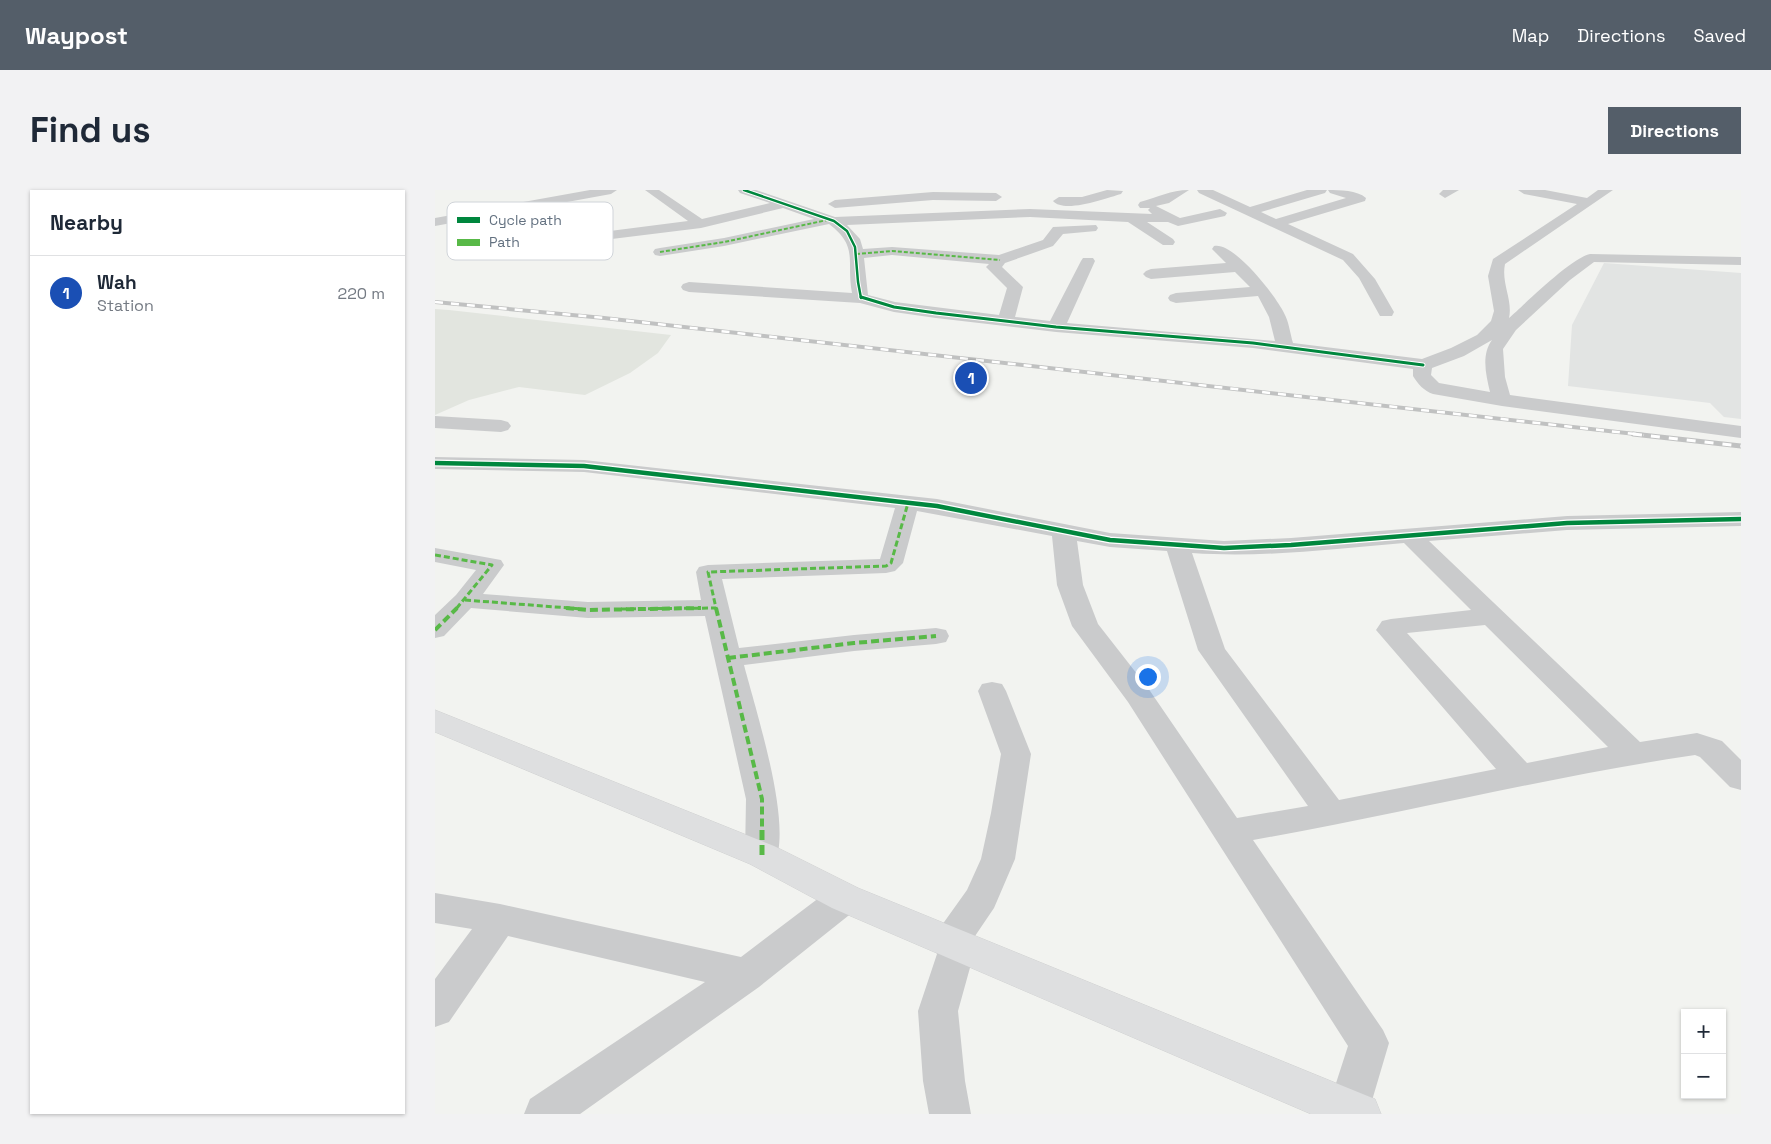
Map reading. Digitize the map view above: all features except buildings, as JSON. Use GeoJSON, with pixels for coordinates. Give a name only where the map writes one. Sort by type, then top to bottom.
{"type":"FeatureCollection","features":[{"type":"Feature","properties":{"kind":"main road"},"geometry":{"type":"LineString","coordinates":[[435,720],[762,855],[845,898],[1355,1111]]}},
{"type":"Feature","properties":{"kind":"street"},"geometry":{"type":"LineString","coordinates":[[546,202],[611,190]]}},
{"type":"Feature","properties":{"kind":"street"},"geometry":{"type":"LineString","coordinates":[[651,190],[701,224]]}},
{"type":"Feature","properties":{"kind":"street"},"geometry":{"type":"LineString","coordinates":[[744,190],[832,220],[849,234],[855,244],[858,290],[861,298]]}},
{"type":"Feature","properties":{"kind":"street"},"geometry":{"type":"LineString","coordinates":[[1145,205],[1164,200],[1183,190]]}},
{"type":"Feature","properties":{"kind":"street"},"geometry":{"type":"LineString","coordinates":[[1203,190],[1348,257],[1357,265],[1376,292],[1386,312]]}},
{"type":"Feature","properties":{"kind":"street"},"geometry":{"type":"LineString","coordinates":[[1249,211],[1321,190]]}},
{"type":"Feature","properties":{"kind":"street"},"geometry":{"type":"LineString","coordinates":[[1276,223],[1360,198],[1334,190]]}},
{"type":"Feature","properties":{"kind":"street"},"geometry":{"type":"LineString","coordinates":[[1525,190],[1589,202]]}},
{"type":"Feature","properties":{"kind":"street"},"geometry":{"type":"LineString","coordinates":[[689,287],[861,298],[894,307],[1056,327],[1285,347],[1423,365],[1476,343],[1499,324],[1502,312],[1496,288],[1498,262],[1607,190]]}},
{"type":"Feature","properties":{"kind":"street"},"geometry":{"type":"LineString","coordinates":[[522,195],[532,202]]}},
{"type":"Feature","properties":{"kind":"street"},"geometry":{"type":"LineString","coordinates":[[1051,200],[1083,200],[1121,195],[1181,222],[1219,213]]}},
{"type":"Feature","properties":{"kind":"street"},"geometry":{"type":"LineString","coordinates":[[613,235],[701,224],[789,206],[933,196],[1012,198]]}},
{"type":"Feature","properties":{"kind":"street"},"geometry":{"type":"LineString","coordinates":[[660,252],[724,242],[832,220],[1030,213],[1124,218],[1169,218]]}},
{"type":"Feature","properties":{"kind":"street"},"geometry":{"type":"LineString","coordinates":[[1124,218],[1168,242]]}},
{"type":"Feature","properties":{"kind":"street"},"geometry":{"type":"LineString","coordinates":[[856,254],[892,251],[1000,260],[1048,243],[1058,230],[1111,226],[1124,218]]}},
{"type":"Feature","properties":{"kind":"street"},"geometry":{"type":"LineString","coordinates":[[1219,249],[1261,291],[1277,314],[1285,347]]}},
{"type":"Feature","properties":{"kind":"street"},"geometry":{"type":"LineString","coordinates":[[1502,400],[1496,377],[1495,348],[1510,326],[1589,258],[1741,261]]}},
{"type":"Feature","properties":{"kind":"street"},"geometry":{"type":"LineString","coordinates":[[1000,260],[994,266],[1015,287],[1006,320]]}},
{"type":"Feature","properties":{"kind":"street"},"geometry":{"type":"LineString","coordinates":[[1056,327],[1088,261]]}},
{"type":"Feature","properties":{"kind":"street"},"geometry":{"type":"LineString","coordinates":[[1151,274],[1239,267]]}},
{"type":"Feature","properties":{"kind":"street"},"geometry":{"type":"LineString","coordinates":[[1176,298],[1261,291]]}},
{"type":"Feature","properties":{"kind":"street"},"geometry":{"type":"LineString","coordinates":[[1423,365],[1422,376],[1433,388],[1502,400],[1741,432]]}},
{"type":"Feature","properties":{"kind":"street"},"geometry":{"type":"LineString","coordinates":[[435,422],[501,426]]}},
{"type":"Feature","properties":{"kind":"street"},"geometry":{"type":"LineString","coordinates":[[435,463],[584,466],[937,506],[1064,533],[1110,540],[1177,545],[1243,547],[1567,523],[1741,519]]}},
{"type":"Feature","properties":{"kind":"street"},"geometry":{"type":"LineString","coordinates":[[762,855],[762,799],[708,572],[886,566],[891,563],[908,503]]}},
{"type":"Feature","properties":{"kind":"street"},"geometry":{"type":"LineString","coordinates":[[1064,533],[1070,585],[1085,626],[1138,695],[1369,1043],[1355,1111]]}},
{"type":"Feature","properties":{"kind":"street"},"geometry":{"type":"LineString","coordinates":[[1409,535],[1634,754]]}},
{"type":"Feature","properties":{"kind":"street"},"geometry":{"type":"LineString","coordinates":[[1177,545],[1212,650],[1331,814]]}},
{"type":"Feature","properties":{"kind":"street"},"geometry":{"type":"LineString","coordinates":[[435,555],[492,565],[465,600],[435,630]]}},
{"type":"Feature","properties":{"kind":"street"},"geometry":{"type":"LineString","coordinates":[[465,600],[588,610],[716,608]]}},
{"type":"Feature","properties":{"kind":"street"},"geometry":{"type":"LineString","coordinates":[[1491,616],[1391,627],[1389,630],[1520,776]]}},
{"type":"Feature","properties":{"kind":"street"},"geometry":{"type":"LineString","coordinates":[[728,658],[854,643],[936,636]]}},
{"type":"Feature","properties":{"kind":"street"},"geometry":{"type":"LineString","coordinates":[[950,1114],[944,1081],[938,1011],[954,944],[981,898],[998,859],[1016,754],[992,691]]}},
{"type":"Feature","properties":{"kind":"street"},"geometry":{"type":"LineString","coordinates":[[1229,832],[1331,814],[1634,754],[1697,744],[1711,749],[1741,779]]}},
{"type":"Feature","properties":{"kind":"street"},"geometry":{"type":"LineString","coordinates":[[545,1114],[746,975],[845,898]]}},
{"type":"Feature","properties":{"kind":"street"},"geometry":{"type":"LineString","coordinates":[[435,908],[500,919],[746,975]]}},
{"type":"Feature","properties":{"kind":"street"},"geometry":{"type":"LineString","coordinates":[[435,1010],[500,919]]}},
{"type":"Feature","properties":{"kind":"shaded area"},"geometry":{"type":"Polygon","coordinates":[[[1604,263],[1741,273],[1741,419],[1724,417],[1710,403],[1568,386],[1572,325],[1604,263]]]}},
{"type":"Feature","properties":{"kind":"shaded area"},"geometry":{"type":"Polygon","coordinates":[[[435,309],[671,335],[658,353],[630,373],[585,395],[519,387],[469,400],[435,415],[435,309]]]}},
{"type":"Feature","properties":{"kind":"railway"},"geometry":{"type":"LineString","coordinates":[[435,302],[604,318],[1644,435]]}},
{"type":"Feature","properties":{"kind":"railway"},"geometry":{"type":"LineString","coordinates":[[1633,434],[1741,446]]}},
{"type":"Feature","properties":{"kind":"marked path"},"geometry":{"type":"LineString","coordinates":[[660,252],[724,242],[827,220]]}},
{"type":"Feature","properties":{"kind":"marked path"},"geometry":{"type":"LineString","coordinates":[[856,254],[892,251],[1000,260]]}},
{"type":"Feature","properties":{"kind":"marked path"},"geometry":{"type":"LineString","coordinates":[[465,600],[588,610],[716,608],[708,572],[886,566],[891,563],[908,503]]}},
{"type":"Feature","properties":{"kind":"marked path"},"geometry":{"type":"LineString","coordinates":[[435,555],[492,565],[465,600],[435,630]]}},
{"type":"Feature","properties":{"kind":"marked path"},"geometry":{"type":"LineString","coordinates":[[716,608],[762,799],[762,855]]}},
{"type":"Feature","properties":{"kind":"marked path"},"geometry":{"type":"LineString","coordinates":[[728,658],[854,643],[936,636]]}},
{"type":"Feature","properties":{"kind":"cycle path"},"geometry":{"type":"LineString","coordinates":[[744,190],[834,221],[844,228],[853,239],[857,255],[858,282],[861,298],[894,307],[1056,327],[1253,343],[1423,365]]}},
{"type":"Feature","properties":{"kind":"cycle path"},"geometry":{"type":"LineString","coordinates":[[435,463],[584,466],[937,506],[1110,540],[1224,548],[1291,545],[1567,523],[1741,519]]}},
{"type":"Feature","properties":{"kind":"place","name":"Wah"},"geometry":{"type":"Point","coordinates":[971,378]}}]}
